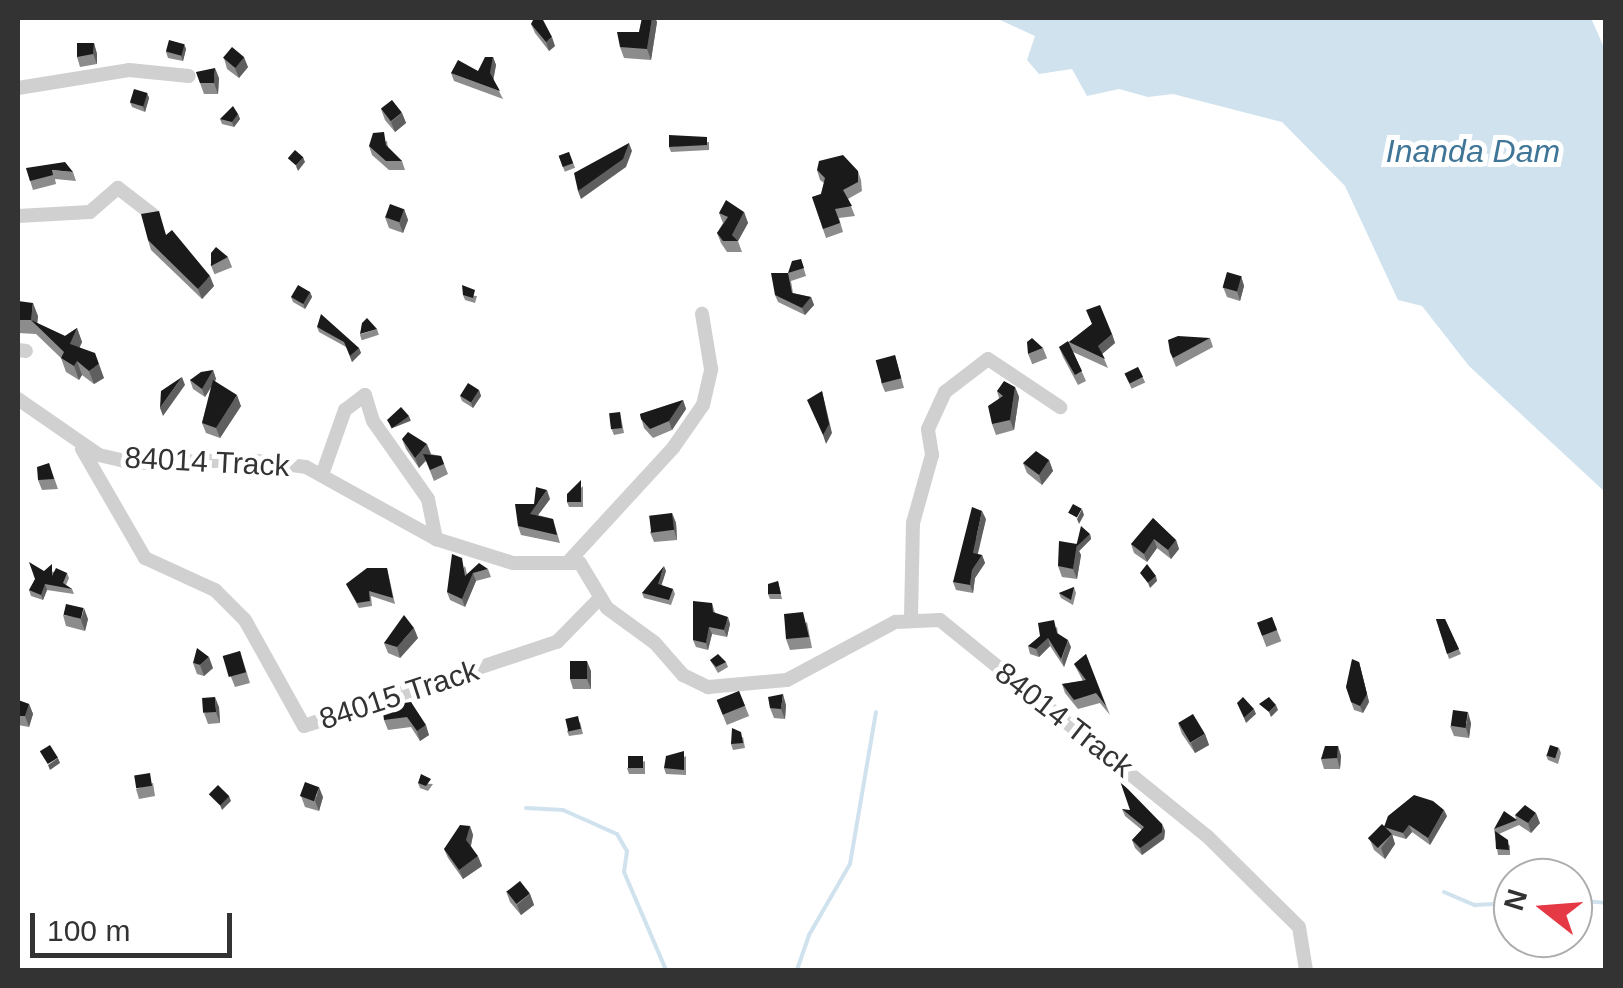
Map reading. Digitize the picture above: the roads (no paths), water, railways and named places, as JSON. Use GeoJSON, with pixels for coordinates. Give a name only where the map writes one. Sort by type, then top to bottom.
{"type":"FeatureCollection","features":[{"type":"Feature","properties":{"kind":"street"},"geometry":{"type":"LineString","coordinates":[[18,88],[129,70],[190,76]]}},
{"type":"Feature","properties":{"kind":"street"},"geometry":{"type":"LineString","coordinates":[[18,216],[90,212],[118,188],[153,215]]}},
{"type":"Feature","properties":{"kind":"street"},"geometry":{"type":"LineString","coordinates":[[702,314],[711,368],[703,404],[663,460],[570,560],[591,573],[600,598],[683,675],[725,688],[810,673],[910,617],[913,523],[932,455],[928,430],[945,392],[988,360],[1060,406]]}},
{"type":"Feature","properties":{"kind":"street"},"geometry":{"type":"LineString","coordinates":[[322,472],[345,410],[364,395],[373,421],[428,499],[436,540]]}},
{"type":"Feature","properties":{"kind":"street","name":"84014 Track"},"geometry":{"type":"LineString","coordinates":[[18,398],[82,449],[134,463],[250,460],[322,472],[436,540],[513,563],[570,560]]}},
{"type":"Feature","properties":{"kind":"street","name":"84015 Track"},"geometry":{"type":"LineString","coordinates":[[82,449],[145,558],[214,590],[246,620],[304,726],[557,642],[600,598]]}},
{"type":"Feature","properties":{"kind":"street","name":"84014 Track"},"geometry":{"type":"LineString","coordinates":[[910,617],[931,617],[953,629],[1207,836],[1298,928],[1306,970]]}},
{"type":"Feature","properties":{"kind":"water","name":"Inanda Dam"},"geometry":{"type":"Polygon","coordinates":[[[996,18],[1591,18],[1606,52],[1605,492],[1469,366],[1422,306],[1398,300],[1345,186],[1282,122],[1173,94],[1148,97],[1119,89],[1087,96],[1072,69],[1039,74],[1027,60],[1035,36],[996,18]]]}},
{"type":"Feature","properties":{"kind":"waterway"},"geometry":{"type":"LineString","coordinates":[[797,970],[809,935],[850,864],[876,712]]}},
{"type":"Feature","properties":{"kind":"waterway"},"geometry":{"type":"LineString","coordinates":[[526,808],[563,810],[617,834],[627,851],[624,872],[666,970]]}},
{"type":"Feature","properties":{"kind":"waterway"},"geometry":{"type":"LineString","coordinates":[[1444,892],[1475,905],[1493,904]]}},
{"type":"Feature","properties":{"kind":"waterway"},"geometry":{"type":"LineString","coordinates":[[1593,902],[1606,903]]}}]}
